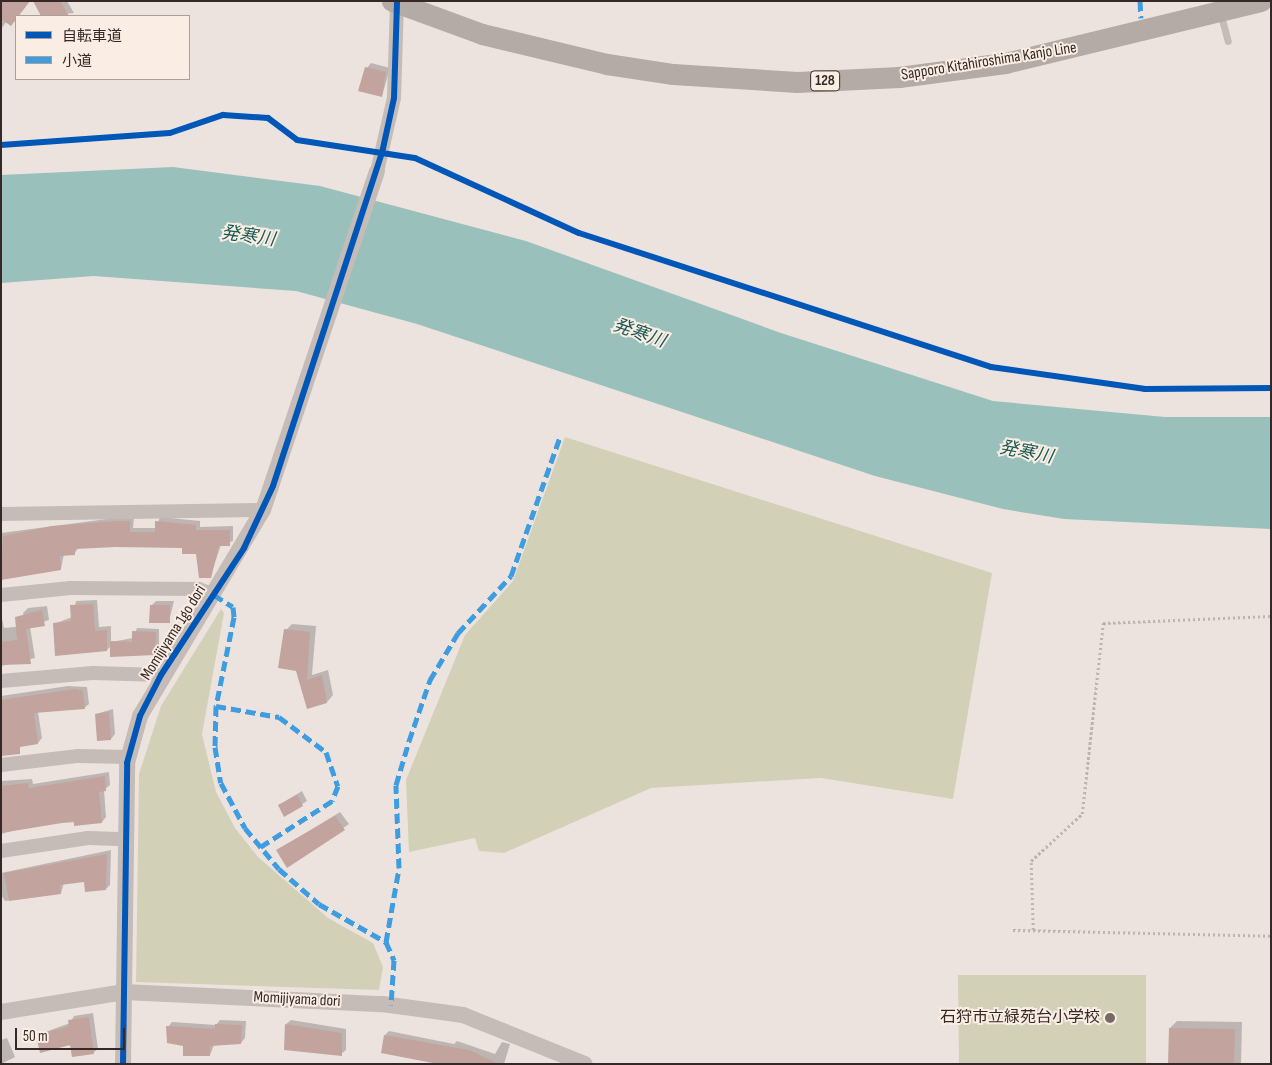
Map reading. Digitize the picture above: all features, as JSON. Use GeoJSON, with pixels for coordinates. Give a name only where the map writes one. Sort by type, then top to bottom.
{"type":"FeatureCollection","features":[{"type":"Feature","properties":{"kind":"main road","name":"Sapporo Kitahiroshima Kanjo Line"},"geometry":{"type":"LineString","coordinates":[[395,2],[482,34],[607,64],[673,74],[798,82],[899,77],[988,65],[1261,1]]}},
{"type":"Feature","properties":{"kind":"street"},"geometry":{"type":"LineString","coordinates":[[377,172],[394,98],[395,2]]}},
{"type":"Feature","properties":{"kind":"street","name":"Momijiyama 1go dori"},"geometry":{"type":"LineString","coordinates":[[123,1064],[125,839],[129,757],[140,716],[161,675],[214,595],[263,510],[377,172]]}},
{"type":"Feature","properties":{"kind":"street"},"geometry":{"type":"LineString","coordinates":[[1,514],[263,510]]}},
{"type":"Feature","properties":{"kind":"street"},"geometry":{"type":"LineString","coordinates":[[1,595],[71,588],[199,589],[214,595]]}},
{"type":"Feature","properties":{"kind":"street"},"geometry":{"type":"LineString","coordinates":[[1,681],[93,673],[161,675]]}},
{"type":"Feature","properties":{"kind":"street"},"geometry":{"type":"LineString","coordinates":[[1,765],[78,756],[129,757]]}},
{"type":"Feature","properties":{"kind":"street"},"geometry":{"type":"LineString","coordinates":[[1,851],[88,838],[125,839]]}},
{"type":"Feature","properties":{"kind":"street","name":"Momijiyama dori"},"geometry":{"type":"LineString","coordinates":[[1,1012],[124,992],[382,1004],[463,1016],[585,1064]]}},
{"type":"Feature","properties":{"kind":"lane"},"geometry":{"type":"LineString","coordinates":[[1220,12],[1228,41]]}},
{"type":"Feature","properties":{"kind":"path"},"geometry":{"type":"LineString","coordinates":[[1033,930],[1031,861],[1082,814],[1103,623],[1271,616]]}},
{"type":"Feature","properties":{"kind":"path"},"geometry":{"type":"LineString","coordinates":[[1013,930],[1271,936]]}},
{"type":"Feature","properties":{"kind":"green space"},"geometry":{"type":"Polygon","coordinates":[[[565,437],[992,573],[953,799],[821,778],[651,788],[504,853],[479,851],[475,838],[409,852],[406,780],[465,635],[513,581],[565,437]]]}},
{"type":"Feature","properties":{"kind":"green space"},"geometry":{"type":"Polygon","coordinates":[[[221,609],[224,613],[202,734],[216,792],[235,828],[258,857],[328,918],[373,943],[383,967],[379,990],[136,982],[139,774],[161,706],[221,609]]]}},
{"type":"Feature","properties":{"kind":"green space"},"geometry":{"type":"Polygon","coordinates":[[[958,975],[1146,975],[1146,1064],[959,1064],[958,975]]]}},
{"type":"Feature","properties":{"kind":"water","name":"発寒川"},"geometry":{"type":"Polygon","coordinates":[[[173,167],[320,186],[526,241],[781,333],[993,401],[1165,417],[1271,417],[1271,529],[1064,519],[1003,509],[875,476],[417,324],[296,291],[94,276],[1,283],[1,175],[173,167]]]}},
{"type":"Feature","properties":{"kind":"building"},"geometry":{"type":"Polygon","coordinates":[[[1,1],[30,1],[19,15],[15,15],[15,21],[11,26],[1,19],[1,1]]]}},
{"type":"Feature","properties":{"kind":"building"},"geometry":{"type":"Polygon","coordinates":[[[33,1],[60,1],[68,15],[40,15],[33,1]]]}},
{"type":"Feature","properties":{"kind":"building"},"geometry":{"type":"Polygon","coordinates":[[[365,67],[386,72],[382,97],[358,91],[365,67]]]}},
{"type":"Feature","properties":{"kind":"building"},"geometry":{"type":"Polygon","coordinates":[[[130,521],[130,532],[155,532],[155,521],[196,525],[196,530],[230,530],[230,546],[219,546],[211,578],[199,578],[196,554],[182,554],[182,548],[116,547],[75,549],[75,555],[60,556],[61,570],[1,580],[3,536],[52,526],[130,521]]]}},
{"type":"Feature","properties":{"kind":"building"},"geometry":{"type":"Polygon","coordinates":[[[93,604],[95,631],[107,630],[107,651],[55,656],[53,623],[71,621],[70,605],[93,604]]]}},
{"type":"Feature","properties":{"kind":"building"},"geometry":{"type":"Polygon","coordinates":[[[150,605],[170,605],[170,623],[149,623],[150,605]]]}},
{"type":"Feature","properties":{"kind":"building"},"geometry":{"type":"Polygon","coordinates":[[[42,610],[45,626],[26,629],[31,664],[1,665],[1,642],[17,640],[15,617],[42,610]]]}},
{"type":"Feature","properties":{"kind":"building"},"geometry":{"type":"Polygon","coordinates":[[[284,629],[310,632],[307,680],[322,675],[327,703],[307,709],[296,671],[278,668],[284,629]]]}},
{"type":"Feature","properties":{"kind":"building"},"geometry":{"type":"Polygon","coordinates":[[[132,631],[156,632],[155,655],[110,657],[110,641],[132,642],[132,631]]]}},
{"type":"Feature","properties":{"kind":"building"},"geometry":{"type":"Polygon","coordinates":[[[75,689],[83,691],[85,709],[34,713],[38,744],[20,747],[20,754],[1,756],[1,700],[75,689]]]}},
{"type":"Feature","properties":{"kind":"building"},"geometry":{"type":"Polygon","coordinates":[[[109,712],[111,740],[97,741],[95,714],[109,712]]]}},
{"type":"Feature","properties":{"kind":"building"},"geometry":{"type":"Polygon","coordinates":[[[105,776],[106,791],[99,792],[102,823],[74,826],[74,821],[1,833],[1,786],[28,783],[29,788],[105,776]]]}},
{"type":"Feature","properties":{"kind":"building"},"geometry":{"type":"Polygon","coordinates":[[[297,795],[303,806],[284,817],[278,805],[297,795]]]}},
{"type":"Feature","properties":{"kind":"building"},"geometry":{"type":"Polygon","coordinates":[[[335,816],[345,830],[287,868],[276,850],[335,816]]]}},
{"type":"Feature","properties":{"kind":"building"},"geometry":{"type":"Polygon","coordinates":[[[107,854],[106,890],[85,892],[84,882],[60,885],[61,894],[9,901],[4,873],[107,854]]]}},
{"type":"Feature","properties":{"kind":"building"},"geometry":{"type":"Polygon","coordinates":[[[89,1017],[94,1054],[72,1057],[70,1045],[40,1053],[36,1035],[69,1026],[68,1020],[89,1017]]]}},
{"type":"Feature","properties":{"kind":"building"},"geometry":{"type":"Polygon","coordinates":[[[215,1024],[242,1025],[241,1044],[210,1046],[210,1056],[183,1056],[183,1046],[167,1043],[166,1026],[215,1029],[215,1024]]]}},
{"type":"Feature","properties":{"kind":"building"},"geometry":{"type":"Polygon","coordinates":[[[285,1024],[342,1033],[342,1056],[284,1050],[285,1024]]]}},
{"type":"Feature","properties":{"kind":"building"},"geometry":{"type":"Polygon","coordinates":[[[1169,1028],[1235,1029],[1234,1064],[1168,1064],[1169,1028]]]}},
{"type":"Feature","properties":{"kind":"building"},"geometry":{"type":"Polygon","coordinates":[[[384,1035],[469,1050],[499,1064],[438,1064],[381,1053],[384,1035]]]}},
{"type":"Feature","properties":{"kind":"marked path"},"geometry":{"type":"LineString","coordinates":[[1140,1],[1141,18]]}},
{"type":"Feature","properties":{"kind":"marked path"},"geometry":{"type":"LineString","coordinates":[[386,942],[399,868],[396,785],[430,680],[458,633],[511,576],[560,437]]}},
{"type":"Feature","properties":{"kind":"marked path"},"geometry":{"type":"LineString","coordinates":[[214,595],[233,607],[234,617],[216,706],[215,747],[221,783],[245,828],[279,869],[319,904],[386,942],[394,960],[391,1005]]}},
{"type":"Feature","properties":{"kind":"marked path"},"geometry":{"type":"LineString","coordinates":[[216,706],[279,717],[326,752],[338,786],[332,801],[260,847]]}},
{"type":"Feature","properties":{"kind":"cycle path"},"geometry":{"type":"LineString","coordinates":[[123,1064],[127,763],[140,716],[161,675],[244,548],[273,486],[382,153],[394,98],[397,1]]}},
{"type":"Feature","properties":{"kind":"cycle path"},"geometry":{"type":"LineString","coordinates":[[1,145],[170,133],[223,115],[268,118],[297,140],[415,158],[579,233],[991,367],[1145,389],[1271,388]]}},
{"type":"Feature","properties":{"kind":"place","name":"石狩市立緑苑台小学校"},"geometry":{"type":"Point","coordinates":[1110,1018]}}]}
